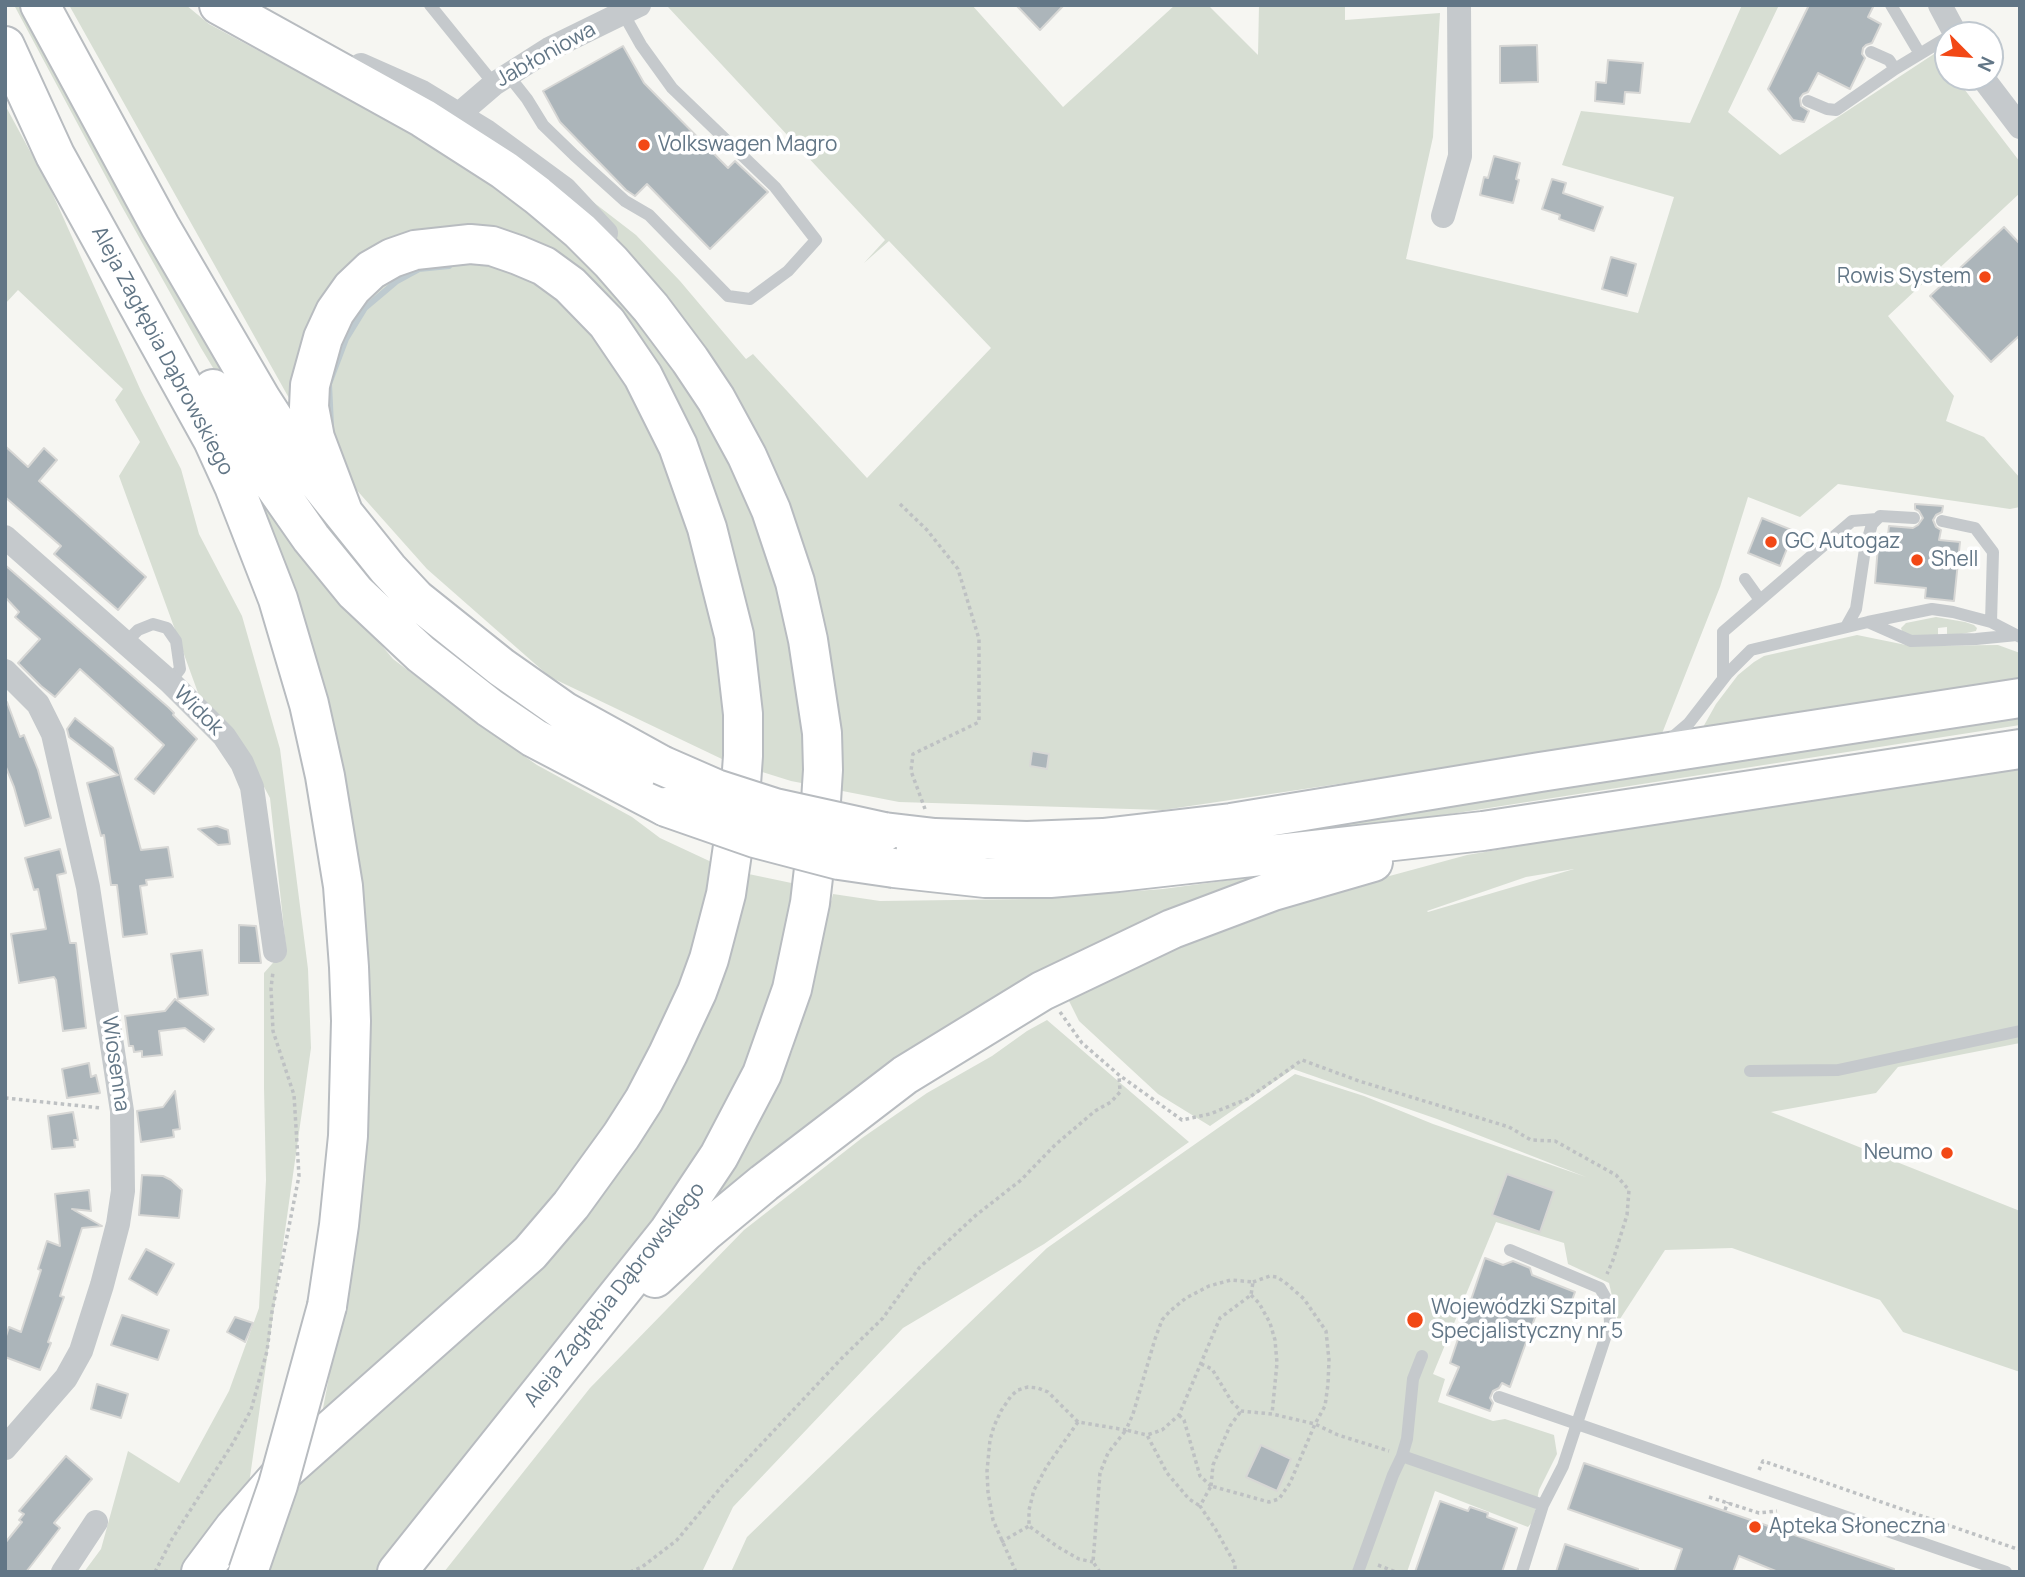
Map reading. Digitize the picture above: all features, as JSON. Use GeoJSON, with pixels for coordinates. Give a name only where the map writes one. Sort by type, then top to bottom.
{"type":"FeatureCollection","features":[{"type":"Feature","properties":{"kind":"main road"},"geometry":{"type":"LineString","coordinates":[[40,5],[160,226],[261,399],[299,458],[388,569],[416,599],[447,625],[565,712],[661,765],[716,789],[889,850],[985,878],[1050,878],[1483,831],[2020,749]]}},
{"type":"Feature","properties":{"kind":"main road","name":"Aleja Zagłębia Dąbrowskiego"},"geometry":{"type":"LineString","coordinates":[[219,5],[423,118],[515,178],[580,231],[651,308],[716,399],[752,466],[771,510],[795,582],[816,684],[822,733],[820,817],[810,904],[797,969],[778,1034],[762,1074],[719,1156],[669,1231],[397,1572]]}},
{"type":"Feature","properties":{"kind":"main road"},"geometry":{"type":"LineString","coordinates":[[5,38],[73,142],[184,342],[253,455],[311,538],[355,592],[421,654],[490,708],[534,738],[666,807],[755,838],[839,860],[935,838],[1027,841],[1103,838],[1231,823],[2020,698]]}},
{"type":"Feature","properties":{"kind":"main road","name":"Aleja Zagłębia Dąbrowskiego"},"geometry":{"type":"LineString","coordinates":[[5,46],[55,155],[213,440],[234,486],[278,599],[309,704],[325,776],[342,886],[351,1021],[348,1136],[340,1225],[327,1306],[278,1485],[248,1572]]}},
{"type":"Feature","properties":{"kind":"main road"},"geometry":{"type":"LineString","coordinates":[[201,1572],[234,1528],[291,1465],[530,1253],[572,1205],[607,1157],[644,1100],[697,992],[715,939],[726,894],[740,798],[743,714],[734,635],[707,528],[678,446],[643,376],[607,323],[570,285],[544,266],[492,246],[470,244],[415,250],[371,270],[352,288],[335,312],[323,338],[310,385],[309,407],[315,438],[343,512]]}},
{"type":"Feature","properties":{"kind":"main road"},"geometry":{"type":"LineString","coordinates":[[563,1364],[706,1231],[764,1183],[905,1075],[1042,991],[1172,929],[1273,891],[1483,831]]}},
{"type":"Feature","properties":{"kind":"street"},"geometry":{"type":"LineString","coordinates":[[1443,216],[1460,156],[1459,5]]}},
{"type":"Feature","properties":{"kind":"street","name":"Jabłoniowa"},"geometry":{"type":"LineString","coordinates":[[459,114],[501,80],[549,49],[631,9]]}},
{"type":"Feature","properties":{"kind":"street"},"geometry":{"type":"LineString","coordinates":[[306,55],[354,62],[422,92],[459,114],[565,189],[622,250],[651,308]]}},
{"type":"Feature","properties":{"kind":"street"},"geometry":{"type":"LineString","coordinates":[[1993,91],[2020,127]]}},
{"type":"Feature","properties":{"kind":"street","name":"Widok"},"geometry":{"type":"LineString","coordinates":[[5,537],[170,682],[224,736],[242,763],[252,787],[275,951]]}},
{"type":"Feature","properties":{"kind":"street","name":"Wiosenna"},"geometry":{"type":"LineString","coordinates":[[5,671],[38,704],[53,734],[88,887],[122,1111],[123,1191],[118,1224],[102,1285],[80,1351],[66,1378],[5,1448]]}},
{"type":"Feature","properties":{"kind":"street"},"geometry":{"type":"LineString","coordinates":[[63,1572],[96,1522]]}},
{"type":"Feature","properties":{"kind":"lane"},"geometry":{"type":"LineString","coordinates":[[430,5],[501,80],[527,99],[543,125],[574,155],[625,201],[649,215],[728,296],[750,299],[788,271],[816,240],[775,187],[672,88],[641,45],[631,9]]}},
{"type":"Feature","properties":{"kind":"lane"},"geometry":{"type":"LineString","coordinates":[[1891,5],[1920,54]]}},
{"type":"Feature","properties":{"kind":"lane"},"geometry":{"type":"LineString","coordinates":[[1808,101],[1836,110],[1934,46]]}},
{"type":"Feature","properties":{"kind":"lane"},"geometry":{"type":"LineString","coordinates":[[1871,52],[1889,60],[1895,69]]}},
{"type":"Feature","properties":{"kind":"lane"},"geometry":{"type":"LineString","coordinates":[[1846,627],[1856,609],[1872,524],[1880,516],[1914,518]]}},
{"type":"Feature","properties":{"kind":"lane"},"geometry":{"type":"LineString","coordinates":[[1723,680],[1723,632],[1852,521],[1877,519]]}},
{"type":"Feature","properties":{"kind":"lane"},"geometry":{"type":"LineString","coordinates":[[1942,521],[1975,528],[1993,552],[1991,622]]}},
{"type":"Feature","properties":{"kind":"lane"},"geometry":{"type":"LineString","coordinates":[[1745,579],[1760,600]]}},
{"type":"Feature","properties":{"kind":"lane"},"geometry":{"type":"LineString","coordinates":[[1650,756],[1689,723],[1751,650],[1932,609],[1991,622],[2019,636]]}},
{"type":"Feature","properties":{"kind":"lane"},"geometry":{"type":"LineString","coordinates":[[1868,622],[1912,641],[2019,636]]}},
{"type":"Feature","properties":{"kind":"lane"},"geometry":{"type":"LineString","coordinates":[[125,643],[138,630],[153,624],[167,628],[176,641],[180,669],[170,682]]}},
{"type":"Feature","properties":{"kind":"lane"},"geometry":{"type":"LineString","coordinates":[[1750,1071],[1839,1070],[2020,1031]]}},
{"type":"Feature","properties":{"kind":"lane"},"geometry":{"type":"LineString","coordinates":[[1510,1250],[1600,1288],[1609,1304],[1610,1323],[1563,1466],[1543,1505],[1522,1572]]}},
{"type":"Feature","properties":{"kind":"lane"},"geometry":{"type":"LineString","coordinates":[[1358,1572],[1402,1456],[1407,1439],[1413,1379],[1422,1356]]}},
{"type":"Feature","properties":{"kind":"lane"},"geometry":{"type":"LineString","coordinates":[[1499,1397],[2006,1572]]}},
{"type":"Feature","properties":{"kind":"lane"},"geometry":{"type":"LineString","coordinates":[[1402,1456],[1543,1505]]}},
{"type":"Feature","properties":{"kind":"path"},"geometry":{"type":"LineString","coordinates":[[900,504],[927,530],[958,569],[979,639],[979,723],[913,754],[911,771],[935,838]]}},
{"type":"Feature","properties":{"kind":"path"},"geometry":{"type":"LineString","coordinates":[[155,1572],[172,1539],[251,1410],[267,1350],[299,1176],[294,1095],[273,1031],[271,988],[275,951]]}},
{"type":"Feature","properties":{"kind":"path"},"geometry":{"type":"LineString","coordinates":[[1042,991],[1082,1043],[1119,1075],[1182,1120],[1210,1114],[1247,1100],[1302,1060],[1359,1081],[1509,1127],[1531,1140],[1555,1141],[1616,1175],[1629,1190],[1627,1215],[1614,1260],[1600,1288]]}},
{"type":"Feature","properties":{"kind":"path"},"geometry":{"type":"LineString","coordinates":[[630,1572],[642,1567],[677,1539],[732,1476],[883,1318],[919,1268],[975,1216],[1021,1180],[1085,1119],[1111,1102],[1120,1092],[1119,1075]]}},
{"type":"Feature","properties":{"kind":"path"},"geometry":{"type":"LineString","coordinates":[[5,1098],[122,1111]]}},
{"type":"Feature","properties":{"kind":"path"},"geometry":{"type":"LineString","coordinates":[[1100,1572],[1093,1562],[1100,1473],[1108,1453],[1126,1430],[1133,1414],[1162,1320],[1186,1298],[1209,1286],[1231,1280],[1253,1282],[1270,1276],[1277,1277],[1304,1299],[1326,1331],[1328,1384],[1325,1406],[1290,1483],[1279,1499],[1269,1502],[1211,1486],[1200,1476],[1184,1420],[1179,1415]]}},
{"type":"Feature","properties":{"kind":"path"},"geometry":{"type":"LineString","coordinates":[[1016,1572],[993,1520],[987,1471],[990,1440],[1001,1411],[1011,1396],[1028,1387],[1048,1392],[1078,1422],[1147,1435],[1162,1430],[1179,1415],[1220,1318],[1251,1295],[1253,1282]]}},
{"type":"Feature","properties":{"kind":"path"},"geometry":{"type":"LineString","coordinates":[[1251,1295],[1259,1303],[1270,1323],[1275,1340],[1277,1363],[1272,1413]]}},
{"type":"Feature","properties":{"kind":"path"},"geometry":{"type":"LineString","coordinates":[[1201,1364],[1212,1369],[1231,1402],[1241,1411],[1272,1413],[1315,1424],[1338,1435],[1402,1456]]}},
{"type":"Feature","properties":{"kind":"path"},"geometry":{"type":"LineString","coordinates":[[1200,1506],[1211,1486],[1213,1465],[1230,1426],[1241,1411]]}},
{"type":"Feature","properties":{"kind":"path"},"geometry":{"type":"LineString","coordinates":[[1029,1526],[1034,1490],[1047,1466],[1078,1422]]}},
{"type":"Feature","properties":{"kind":"path"},"geometry":{"type":"LineString","coordinates":[[1147,1435],[1167,1473],[1189,1499],[1200,1506],[1216,1530],[1235,1564],[1235,1572]]}},
{"type":"Feature","properties":{"kind":"path"},"geometry":{"type":"LineString","coordinates":[[1822,1482],[2020,1550]]}},
{"type":"Feature","properties":{"kind":"path"},"geometry":{"type":"LineString","coordinates":[[1709,1497],[1759,1513],[1776,1510],[1789,1515]]}},
{"type":"Feature","properties":{"kind":"path"},"geometry":{"type":"LineString","coordinates":[[1725,1510],[1728,1502]]}},
{"type":"Feature","properties":{"kind":"path"},"geometry":{"type":"LineString","coordinates":[[1029,1526],[1079,1559],[1093,1562]]}},
{"type":"Feature","properties":{"kind":"path"},"geometry":{"type":"LineString","coordinates":[[1001,1542],[1029,1526]]}},
{"type":"Feature","properties":{"kind":"shaded area"},"geometry":{"type":"Polygon","coordinates":[[[14,5],[26,5],[242,397],[552,721],[551,732],[385,603],[300,500],[233,401],[201,348],[14,5]]]}},
{"type":"Feature","properties":{"kind":"shaded area"},"geometry":{"type":"Polygon","coordinates":[[[69,5],[186,5],[209,24],[404,129],[571,185],[636,235],[680,281],[746,359],[753,354],[867,478],[991,348],[889,241],[864,263],[885,240],[668,7],[972,5],[1063,107],[1175,5],[1208,5],[1258,55],[1259,5],[1345,5],[1345,20],[1440,13],[1433,137],[1406,259],[1638,313],[1674,197],[1562,165],[1581,111],[1690,123],[1742,5],[1779,5],[1728,112],[1780,155],[1934,54],[1934,91],[1966,91],[2020,162],[2020,193],[1888,316],[1954,396],[1946,421],[1984,437],[2020,478],[2020,507],[2010,509],[1838,484],[1800,517],[1748,497],[1720,587],[1661,736],[1163,810],[899,802],[791,781],[724,760],[550,677],[427,569],[313,441],[69,5]]]}},
{"type":"Feature","properties":{"kind":"shaded area"},"geometry":{"type":"Polygon","coordinates":[[[5,105],[50,188],[141,391],[181,469],[199,534],[242,616],[280,749],[308,969],[311,1048],[249,1484],[184,1572],[84,1572],[101,1549],[128,1451],[179,1483],[229,1391],[259,1308],[266,1180],[264,973],[286,948],[270,798],[239,740],[201,701],[119,476],[140,442],[115,400],[123,389],[18,290],[5,304],[5,105]]]}},
{"type":"Feature","properties":{"kind":"shaded area"},"geometry":{"type":"Polygon","coordinates":[[[252,490],[393,659],[537,765],[632,817],[660,838],[720,866],[676,1011],[564,1197],[321,1419],[353,1250],[363,1165],[370,1040],[358,879],[252,490]]]}},
{"type":"Feature","properties":{"kind":"shaded area"},"geometry":{"type":"Polygon","coordinates":[[[1936,617],[1965,622],[1977,628],[1976,631],[1947,635],[1947,627],[1938,628],[1938,635],[1909,635],[1902,631],[1901,628],[1906,623],[1936,617]]]}},
{"type":"Feature","properties":{"kind":"shaded area"},"geometry":{"type":"Polygon","coordinates":[[[1857,635],[1911,646],[1998,645],[2020,653],[2020,682],[1702,729],[1716,704],[1738,675],[1754,662],[1764,656],[1857,635]]]}},
{"type":"Feature","properties":{"kind":"shaded area"},"geometry":{"type":"Polygon","coordinates":[[[2020,713],[2020,725],[1367,827],[1243,843],[1032,853],[2020,713]]]}},
{"type":"Feature","properties":{"kind":"shaded area"},"geometry":{"type":"Polygon","coordinates":[[[2020,767],[2020,1043],[1898,1067],[1876,1093],[1771,1112],[2020,1211],[2020,1372],[1903,1332],[1880,1300],[1732,1248],[1665,1250],[1618,1322],[1609,1283],[1568,1264],[1564,1243],[1496,1222],[1433,1374],[1445,1379],[1438,1402],[1493,1421],[1505,1419],[1554,1435],[1557,1454],[1539,1490],[1533,1521],[1528,1527],[1435,1491],[1407,1572],[731,1572],[747,1537],[1047,1248],[1295,1074],[1364,1096],[1433,1124],[1586,1177],[1437,1119],[1293,1069],[1210,1126],[1158,1094],[1079,1021],[1067,997],[1216,929],[1312,897],[1467,855],[2020,767]],[[1574,869],[1526,877],[1428,912],[1574,869]]]}},
{"type":"Feature","properties":{"kind":"shaded area"},"geometry":{"type":"Polygon","coordinates":[[[1334,866],[1149,931],[712,1203],[792,1052],[833,894],[880,901],[1029,899],[1163,889],[1334,866]]]}},
{"type":"Feature","properties":{"kind":"shaded area"},"geometry":{"type":"Polygon","coordinates":[[[739,872],[801,885],[776,996],[711,1151],[384,1572],[269,1572],[303,1467],[557,1238],[739,872]]]}},
{"type":"Feature","properties":{"kind":"shaded area"},"geometry":{"type":"Polygon","coordinates":[[[1047,1020],[1189,1142],[1044,1244],[903,1328],[733,1507],[702,1572],[444,1572],[590,1388],[744,1230],[862,1138],[927,1093],[992,1056],[1047,1020]]]}},
{"type":"Feature","properties":{"kind":"building"},"geometry":{"type":"Polygon","coordinates":[[[1016,5],[1064,5],[1040,30],[1016,5]]]}},
{"type":"Feature","properties":{"kind":"building"},"geometry":{"type":"Polygon","coordinates":[[[1809,5],[1874,5],[1868,17],[1881,24],[1872,43],[1863,48],[1862,54],[1865,58],[1850,89],[1818,73],[1808,92],[1800,98],[1801,106],[1809,111],[1804,122],[1793,120],[1768,89],[1809,5]]]}},
{"type":"Feature","properties":{"kind":"building"},"geometry":{"type":"Polygon","coordinates":[[[1537,45],[1538,82],[1500,83],[1500,46],[1537,45]]]}},
{"type":"Feature","properties":{"kind":"building","name":"Volkswagen Magro"},"geometry":{"type":"Polygon","coordinates":[[[623,46],[644,83],[728,168],[735,161],[768,192],[710,249],[647,184],[635,196],[626,190],[560,122],[543,91],[623,46]]]}},
{"type":"Feature","properties":{"kind":"building"},"geometry":{"type":"Polygon","coordinates":[[[1608,60],[1643,63],[1640,93],[1625,92],[1624,104],[1595,101],[1596,82],[1606,83],[1608,60]]]}},
{"type":"Feature","properties":{"kind":"building"},"geometry":{"type":"Polygon","coordinates":[[[1494,156],[1520,163],[1513,203],[1480,195],[1484,177],[1488,178],[1494,156]]]}},
{"type":"Feature","properties":{"kind":"building"},"geometry":{"type":"Polygon","coordinates":[[[1552,179],[1566,183],[1563,193],[1603,207],[1594,231],[1559,219],[1560,215],[1542,209],[1552,179]]]}},
{"type":"Feature","properties":{"kind":"building","name":"Rowis System"},"geometry":{"type":"Polygon","coordinates":[[[2004,227],[2020,244],[2020,335],[1991,362],[1930,296],[2004,227]]]}},
{"type":"Feature","properties":{"kind":"building"},"geometry":{"type":"Polygon","coordinates":[[[1611,257],[1636,264],[1627,296],[1602,289],[1611,257]]]}},
{"type":"Feature","properties":{"kind":"building"},"geometry":{"type":"Polygon","coordinates":[[[5,446],[28,467],[44,448],[57,460],[39,481],[146,577],[118,610],[54,554],[61,546],[5,497],[5,446]]]}},
{"type":"Feature","properties":{"kind":"building"},"geometry":{"type":"Polygon","coordinates":[[[1915,504],[1943,506],[1942,512],[1933,520],[1941,530],[1939,540],[1960,542],[1954,601],[1925,598],[1926,588],[1875,583],[1879,534],[1888,535],[1889,526],[1913,528],[1918,525],[1923,518],[1915,509],[1915,504]]]}},
{"type":"Feature","properties":{"kind":"building","name":"GC Autogaz"},"geometry":{"type":"Polygon","coordinates":[[[1762,518],[1794,531],[1780,566],[1748,553],[1762,518]]]}},
{"type":"Feature","properties":{"kind":"building"},"geometry":{"type":"Polygon","coordinates":[[[5,565],[168,707],[197,739],[154,794],[135,779],[164,745],[80,669],[55,697],[18,663],[40,639],[15,617],[19,612],[5,597],[5,565]]]}},
{"type":"Feature","properties":{"kind":"building"},"geometry":{"type":"Polygon","coordinates":[[[5,702],[20,737],[24,735],[38,770],[51,818],[25,826],[5,765],[5,702]]]}},
{"type":"Feature","properties":{"kind":"building"},"geometry":{"type":"Polygon","coordinates":[[[75,718],[113,748],[141,850],[168,847],[173,877],[146,880],[147,885],[140,886],[147,934],[123,937],[117,885],[111,885],[104,835],[101,836],[87,783],[118,775],[69,737],[67,729],[75,718]]]}},
{"type":"Feature","properties":{"kind":"building"},"geometry":{"type":"Polygon","coordinates":[[[1032,751],[1049,754],[1047,769],[1030,766],[1032,751]]]}},
{"type":"Feature","properties":{"kind":"building"},"geometry":{"type":"Polygon","coordinates":[[[217,826],[228,830],[230,844],[218,845],[198,829],[217,826]]]}},
{"type":"Feature","properties":{"kind":"building"},"geometry":{"type":"Polygon","coordinates":[[[60,849],[66,873],[57,875],[70,943],[76,943],[86,1028],[63,1031],[56,980],[54,977],[19,983],[11,934],[46,929],[38,889],[34,890],[25,858],[60,849]]]}},
{"type":"Feature","properties":{"kind":"building"},"geometry":{"type":"Polygon","coordinates":[[[239,925],[256,926],[261,963],[239,963],[239,925]]]}},
{"type":"Feature","properties":{"kind":"building"},"geometry":{"type":"Polygon","coordinates":[[[202,950],[208,995],[178,999],[171,954],[202,950]]]}},
{"type":"Feature","properties":{"kind":"building"},"geometry":{"type":"Polygon","coordinates":[[[175,999],[214,1029],[204,1042],[185,1028],[159,1031],[162,1055],[142,1057],[142,1051],[134,1052],[133,1046],[129,1046],[125,1016],[165,1011],[175,999]]]}},
{"type":"Feature","properties":{"kind":"building"},"geometry":{"type":"Polygon","coordinates":[[[89,1063],[91,1077],[96,1075],[100,1093],[67,1098],[62,1069],[89,1063]]]}},
{"type":"Feature","properties":{"kind":"building"},"geometry":{"type":"Polygon","coordinates":[[[175,1091],[180,1129],[173,1130],[174,1137],[141,1142],[137,1111],[163,1107],[175,1091]]]}},
{"type":"Feature","properties":{"kind":"building"},"geometry":{"type":"Polygon","coordinates":[[[73,1112],[78,1140],[74,1140],[75,1147],[52,1149],[48,1116],[73,1112]]]}},
{"type":"Feature","properties":{"kind":"building"},"geometry":{"type":"Polygon","coordinates":[[[1507,1174],[1554,1191],[1540,1232],[1492,1215],[1507,1174]]]}},
{"type":"Feature","properties":{"kind":"building"},"geometry":{"type":"Polygon","coordinates":[[[142,1175],[163,1176],[182,1190],[179,1218],[139,1215],[142,1175]]]}},
{"type":"Feature","properties":{"kind":"building"},"geometry":{"type":"Polygon","coordinates":[[[89,1190],[91,1211],[72,1209],[102,1226],[82,1228],[60,1296],[64,1297],[48,1342],[51,1343],[40,1370],[5,1357],[5,1339],[9,1327],[21,1332],[41,1270],[38,1269],[47,1241],[60,1246],[55,1194],[89,1190]]]}},
{"type":"Feature","properties":{"kind":"building"},"geometry":{"type":"Polygon","coordinates":[[[146,1249],[174,1264],[157,1295],[129,1279],[146,1249]]]}},
{"type":"Feature","properties":{"kind":"building"},"geometry":{"type":"Polygon","coordinates":[[[1485,1258],[1503,1265],[1513,1261],[1530,1268],[1532,1275],[1575,1292],[1569,1308],[1542,1298],[1510,1387],[1502,1383],[1493,1391],[1490,1411],[1447,1395],[1459,1367],[1450,1363],[1485,1258]]]}},
{"type":"Feature","properties":{"kind":"building"},"geometry":{"type":"Polygon","coordinates":[[[122,1315],[169,1330],[158,1360],[111,1345],[122,1315]]]}},
{"type":"Feature","properties":{"kind":"building"},"geometry":{"type":"Polygon","coordinates":[[[235,1317],[253,1323],[245,1342],[227,1332],[235,1317]]]}},
{"type":"Feature","properties":{"kind":"building"},"geometry":{"type":"Polygon","coordinates":[[[97,1384],[128,1394],[121,1418],[91,1409],[97,1384]]]}},
{"type":"Feature","properties":{"kind":"building"},"geometry":{"type":"Polygon","coordinates":[[[1261,1445],[1291,1459],[1277,1491],[1246,1477],[1261,1445]]]}},
{"type":"Feature","properties":{"kind":"building"},"geometry":{"type":"Polygon","coordinates":[[[66,1456],[92,1479],[54,1523],[60,1528],[26,1572],[5,1572],[5,1543],[22,1522],[19,1520],[24,1514],[19,1511],[66,1456]]]}},
{"type":"Feature","properties":{"kind":"building"},"geometry":{"type":"Polygon","coordinates":[[[1584,1463],[1894,1569],[1894,1572],[1778,1572],[1739,1556],[1733,1572],[1674,1572],[1682,1549],[1568,1509],[1584,1463]]]}},
{"type":"Feature","properties":{"kind":"building"},"geometry":{"type":"Polygon","coordinates":[[[1440,1501],[1468,1511],[1470,1507],[1488,1513],[1487,1517],[1517,1528],[1502,1572],[1415,1572],[1440,1501]]]}},
{"type":"Feature","properties":{"kind":"building"},"geometry":{"type":"Polygon","coordinates":[[[1565,1544],[1638,1569],[1638,1572],[1556,1572],[1565,1544]]]}},
{"type":"Feature","properties":{"kind":"waterway"},"geometry":{"type":"LineString","coordinates":[[331,425],[329,384],[346,339],[365,308],[397,281],[419,269],[449,266]]}},
{"type":"Feature","properties":{"kind":"place","name":"Volkswagen Magro"},"geometry":{"type":"Point","coordinates":[644,145]}},
{"type":"Feature","properties":{"kind":"place","name":"Rowis System"},"geometry":{"type":"Point","coordinates":[1985,277]}},
{"type":"Feature","properties":{"kind":"place","name":"GC Autogaz"},"geometry":{"type":"Point","coordinates":[1771,542]}},
{"type":"Feature","properties":{"kind":"place","name":"Shell"},"geometry":{"type":"Point","coordinates":[1917,560]}},
{"type":"Feature","properties":{"kind":"place","name":"Neumo"},"geometry":{"type":"Point","coordinates":[1947,1153]}},
{"type":"Feature","properties":{"kind":"place","name":"Wojewódzki Szpital Specjalistyczny nr 5"},"geometry":{"type":"Point","coordinates":[1415,1320]}},
{"type":"Feature","properties":{"kind":"place","name":"Apteka Słoneczna"},"geometry":{"type":"Point","coordinates":[1755,1527]}}]}
